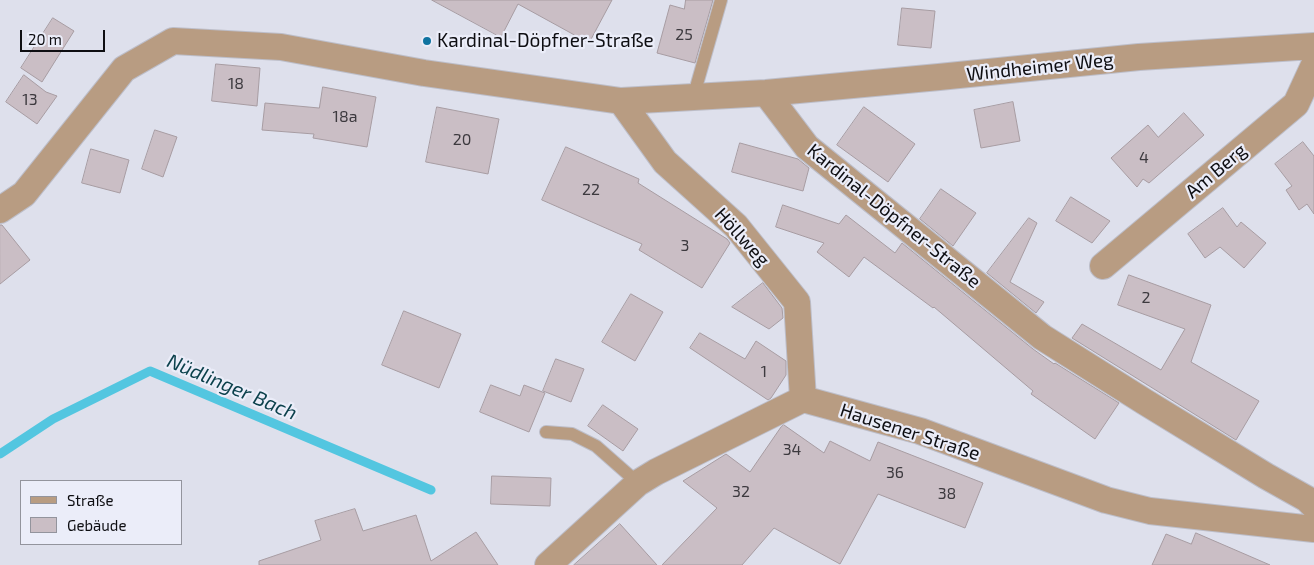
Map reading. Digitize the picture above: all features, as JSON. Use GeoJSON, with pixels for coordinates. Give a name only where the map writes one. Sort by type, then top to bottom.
{"type":"FeatureCollection","features":[{"type":"Feature","properties":{"kind":"street"},"geometry":{"type":"LineString","coordinates":[[0,210],[24,194],[124,69],[174,41],[281,46],[424,73],[621,101],[766,93]]}},
{"type":"Feature","properties":{"kind":"street","name":"Windheimer Weg"},"geometry":{"type":"LineString","coordinates":[[766,93],[1140,57],[1314,46]]}},
{"type":"Feature","properties":{"kind":"street","name":"Am Berg"},"geometry":{"type":"LineString","coordinates":[[1103,266],[1296,104],[1314,65]]}},
{"type":"Feature","properties":{"kind":"street","name":"Kardinal-Döpfner-Straße"},"geometry":{"type":"LineString","coordinates":[[766,93],[807,147],[1042,337],[1153,407],[1307,499],[1314,506]]}},
{"type":"Feature","properties":{"kind":"street","name":"Höllweg"},"geometry":{"type":"LineString","coordinates":[[621,101],[666,162],[736,226],[797,302],[803,399]]}},
{"type":"Feature","properties":{"kind":"street"},"geometry":{"type":"LineString","coordinates":[[548,565],[638,483],[656,472],[803,399]]}},
{"type":"Feature","properties":{"kind":"street","name":"Hausener Straße"},"geometry":{"type":"LineString","coordinates":[[803,399],[920,431],[1106,500],[1150,511],[1314,529]]}},
{"type":"Feature","properties":{"kind":"lane"},"geometry":{"type":"LineString","coordinates":[[697,96],[697,84],[721,0]]}},
{"type":"Feature","properties":{"kind":"lane"},"geometry":{"type":"LineString","coordinates":[[546,432],[572,434],[596,446],[638,483]]}},
{"type":"Feature","properties":{"kind":"building"},"geometry":{"type":"Polygon","coordinates":[[[432,0],[612,0],[589,43],[518,4],[501,37],[432,0]]]}},
{"type":"Feature","properties":{"kind":"building"},"geometry":{"type":"Polygon","coordinates":[[[686,0],[713,0],[695,63],[657,53],[670,5],[684,9],[686,0]]]}},
{"type":"Feature","properties":{"kind":"building"},"geometry":{"type":"Polygon","coordinates":[[[902,8],[935,11],[931,48],[898,45],[902,8]]]}},
{"type":"Feature","properties":{"kind":"building"},"geometry":{"type":"Polygon","coordinates":[[[53,18],[74,31],[42,82],[21,68],[53,18]]]}},
{"type":"Feature","properties":{"kind":"building"},"geometry":{"type":"Polygon","coordinates":[[[216,64],[260,68],[257,106],[212,101],[216,64]]]}},
{"type":"Feature","properties":{"kind":"building"},"geometry":{"type":"Polygon","coordinates":[[[24,75],[46,92],[57,96],[37,124],[6,102],[24,75]]]}},
{"type":"Feature","properties":{"kind":"building"},"geometry":{"type":"Polygon","coordinates":[[[323,87],[376,97],[367,147],[313,138],[314,134],[262,130],[265,103],[319,108],[323,87]]]}},
{"type":"Feature","properties":{"kind":"building"},"geometry":{"type":"Polygon","coordinates":[[[1013,102],[1020,141],[981,148],[974,110],[1013,102]]]}},
{"type":"Feature","properties":{"kind":"building"},"geometry":{"type":"Polygon","coordinates":[[[437,107],[499,119],[488,174],[426,162],[437,107]]]}},
{"type":"Feature","properties":{"kind":"building"},"geometry":{"type":"Polygon","coordinates":[[[864,107],[915,144],[888,182],[837,145],[864,107]]]}},
{"type":"Feature","properties":{"kind":"building"},"geometry":{"type":"Polygon","coordinates":[[[1184,113],[1204,135],[1149,183],[1143,179],[1137,187],[1111,158],[1148,125],[1158,137],[1184,113]]]}},
{"type":"Feature","properties":{"kind":"building"},"geometry":{"type":"Polygon","coordinates":[[[155,130],[177,137],[163,177],[142,169],[155,130]]]}},
{"type":"Feature","properties":{"kind":"building"},"geometry":{"type":"Polygon","coordinates":[[[1303,142],[1314,156],[1314,214],[1307,204],[1299,210],[1286,190],[1292,186],[1275,164],[1303,142]]]}},
{"type":"Feature","properties":{"kind":"building"},"geometry":{"type":"Polygon","coordinates":[[[740,143],[798,159],[809,168],[803,191],[732,172],[740,143]]]}},
{"type":"Feature","properties":{"kind":"building"},"geometry":{"type":"Polygon","coordinates":[[[566,147],[639,179],[638,183],[727,239],[730,243],[702,288],[639,250],[642,244],[542,200],[566,147]]]}},
{"type":"Feature","properties":{"kind":"building"},"geometry":{"type":"Polygon","coordinates":[[[91,149],[129,160],[120,193],[82,183],[91,149]]]}},
{"type":"Feature","properties":{"kind":"building"},"geometry":{"type":"Polygon","coordinates":[[[941,189],[976,213],[953,246],[920,219],[941,189]]]}},
{"type":"Feature","properties":{"kind":"building"},"geometry":{"type":"Polygon","coordinates":[[[1071,197],[1110,221],[1092,243],[1056,221],[1071,197]]]}},
{"type":"Feature","properties":{"kind":"building"},"geometry":{"type":"Polygon","coordinates":[[[783,205],[839,224],[846,215],[895,253],[902,243],[1033,349],[1054,364],[1119,403],[1095,439],[1031,394],[1033,391],[934,307],[864,257],[849,277],[817,252],[824,243],[776,227],[783,205]]]}},
{"type":"Feature","properties":{"kind":"building"},"geometry":{"type":"Polygon","coordinates":[[[1223,208],[1237,227],[1241,222],[1266,243],[1244,268],[1220,247],[1205,258],[1188,234],[1223,208]]]}},
{"type":"Feature","properties":{"kind":"building"},"geometry":{"type":"Polygon","coordinates":[[[1029,218],[1037,223],[1010,282],[1044,302],[1036,313],[987,273],[1029,218]]]}},
{"type":"Feature","properties":{"kind":"building"},"geometry":{"type":"Polygon","coordinates":[[[0,225],[2,225],[30,260],[0,284],[0,225]]]}},
{"type":"Feature","properties":{"kind":"building"},"geometry":{"type":"Polygon","coordinates":[[[1129,275],[1211,305],[1191,362],[1259,401],[1236,440],[1072,338],[1082,324],[1161,370],[1185,329],[1118,305],[1129,275]]]}},
{"type":"Feature","properties":{"kind":"building"},"geometry":{"type":"Polygon","coordinates":[[[763,283],[782,308],[783,318],[769,329],[732,307],[763,283]]]}},
{"type":"Feature","properties":{"kind":"building"},"geometry":{"type":"Polygon","coordinates":[[[631,294],[663,312],[635,361],[602,342],[631,294]]]}},
{"type":"Feature","properties":{"kind":"building"},"geometry":{"type":"Polygon","coordinates":[[[404,311],[461,334],[439,388],[382,365],[404,311]]]}},
{"type":"Feature","properties":{"kind":"building"},"geometry":{"type":"Polygon","coordinates":[[[700,333],[745,359],[756,341],[786,361],[786,375],[771,398],[768,400],[690,348],[700,333]]]}},
{"type":"Feature","properties":{"kind":"building"},"geometry":{"type":"Polygon","coordinates":[[[556,359],[584,369],[571,402],[543,391],[556,359]]]}},
{"type":"Feature","properties":{"kind":"building"},"geometry":{"type":"Polygon","coordinates":[[[491,385],[520,396],[524,385],[545,393],[529,432],[480,412],[491,385]]]}},
{"type":"Feature","properties":{"kind":"building"},"geometry":{"type":"Polygon","coordinates":[[[603,405],[638,429],[623,451],[588,426],[603,405]]]}},
{"type":"Feature","properties":{"kind":"building"},"geometry":{"type":"Polygon","coordinates":[[[784,425],[824,453],[830,441],[870,461],[878,442],[983,483],[965,528],[878,494],[840,564],[774,528],[742,565],[662,565],[717,508],[683,481],[726,454],[750,472],[784,425]]]}},
{"type":"Feature","properties":{"kind":"building"},"geometry":{"type":"Polygon","coordinates":[[[492,476],[551,478],[550,506],[491,504],[492,476]]]}},
{"type":"Feature","properties":{"kind":"building"},"geometry":{"type":"Polygon","coordinates":[[[355,509],[363,531],[416,515],[431,561],[476,532],[498,565],[259,565],[259,561],[321,540],[315,521],[355,509]]]}},
{"type":"Feature","properties":{"kind":"building"},"geometry":{"type":"Polygon","coordinates":[[[620,524],[657,565],[574,565],[620,524]]]}},
{"type":"Feature","properties":{"kind":"building"},"geometry":{"type":"Polygon","coordinates":[[[1196,533],[1270,565],[1152,565],[1166,534],[1191,544],[1196,533]]]}},
{"type":"Feature","properties":{"kind":"waterway","name":"Nüdlinger Bach"},"geometry":{"type":"LineString","coordinates":[[0,454],[53,419],[150,371],[431,490]]}},
{"type":"Feature","properties":{"kind":"place","name":"Kardinal-Döpfner-Straße"},"geometry":{"type":"Point","coordinates":[427,41]}}]}
